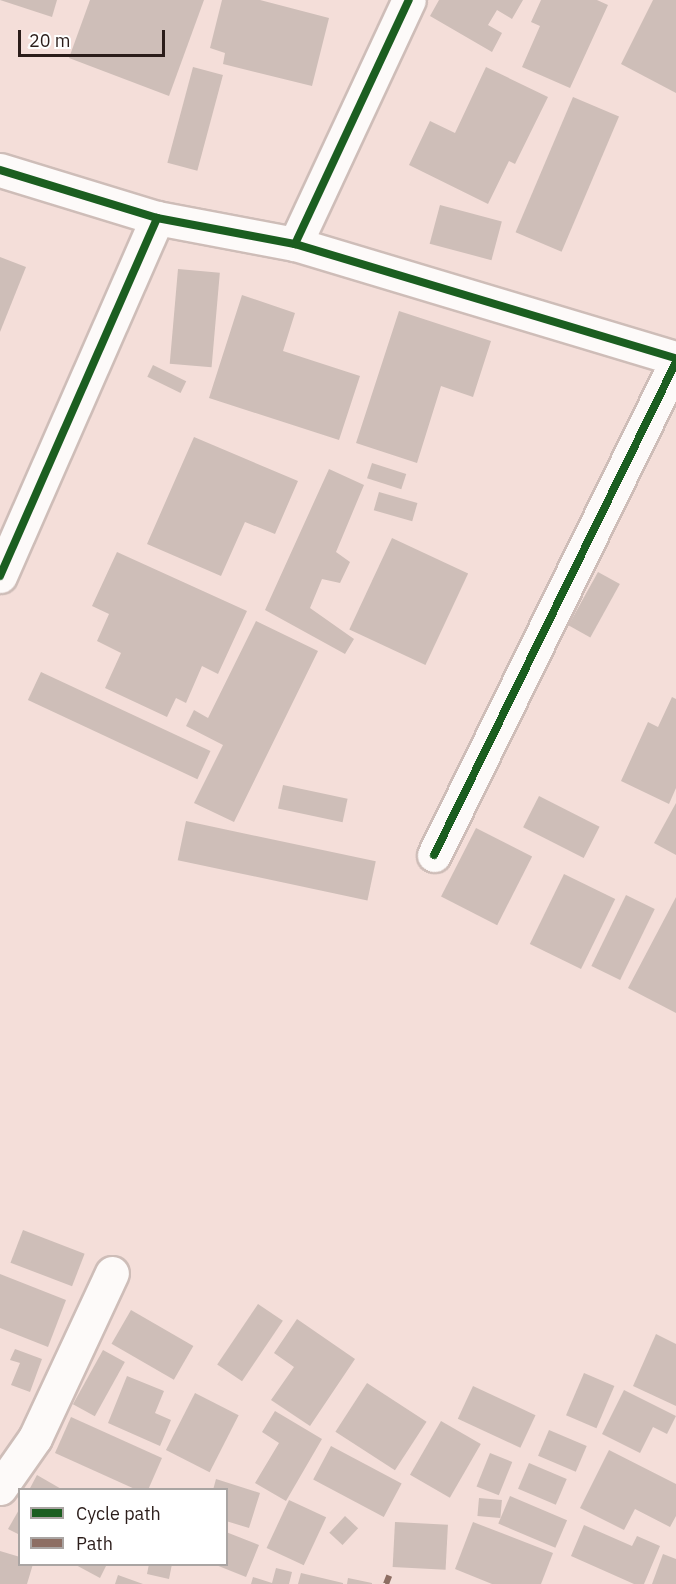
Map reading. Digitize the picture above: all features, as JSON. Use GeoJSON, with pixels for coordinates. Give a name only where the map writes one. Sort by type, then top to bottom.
{"type":"FeatureCollection","features":[{"type":"Feature","properties":{"kind":"street"},"geometry":{"type":"LineString","coordinates":[[295,244],[409,0]]}},
{"type":"Feature","properties":{"kind":"street"},"geometry":{"type":"LineString","coordinates":[[0,170],[157,218],[295,244],[676,360],[434,855]]}},
{"type":"Feature","properties":{"kind":"street"},"geometry":{"type":"LineString","coordinates":[[0,576],[157,218]]}},
{"type":"Feature","properties":{"kind":"street"},"geometry":{"type":"LineString","coordinates":[[0,1488],[35,1438],[112,1273]]}},
{"type":"Feature","properties":{"kind":"building"},"geometry":{"type":"Polygon","coordinates":[[[0,0],[57,0],[52,17],[0,0]]]}},
{"type":"Feature","properties":{"kind":"building"},"geometry":{"type":"Polygon","coordinates":[[[90,0],[204,0],[169,96],[69,58],[90,0]]]}},
{"type":"Feature","properties":{"kind":"building"},"geometry":{"type":"Polygon","coordinates":[[[222,0],[260,0],[329,18],[312,86],[223,64],[225,53],[210,48],[222,0]]]}},
{"type":"Feature","properties":{"kind":"building"},"geometry":{"type":"Polygon","coordinates":[[[439,0],[523,0],[512,19],[497,10],[488,25],[502,33],[492,52],[430,16],[439,0]]]}},
{"type":"Feature","properties":{"kind":"building"},"geometry":{"type":"Polygon","coordinates":[[[541,0],[597,0],[608,5],[570,88],[522,67],[540,26],[531,22],[541,0]]]}},
{"type":"Feature","properties":{"kind":"building"},"geometry":{"type":"Polygon","coordinates":[[[653,0],[676,0],[676,93],[621,64],[653,0]]]}},
{"type":"Feature","properties":{"kind":"building"},"geometry":{"type":"Polygon","coordinates":[[[193,67],[223,75],[197,171],[167,163],[193,67]]]}},
{"type":"Feature","properties":{"kind":"building"},"geometry":{"type":"Polygon","coordinates":[[[486,67],[548,97],[515,164],[509,161],[488,204],[409,165],[430,121],[455,133],[486,67]]]}},
{"type":"Feature","properties":{"kind":"building"},"geometry":{"type":"Polygon","coordinates":[[[573,97],[619,117],[562,252],[516,232],[573,97]]]}},
{"type":"Feature","properties":{"kind":"building"},"geometry":{"type":"Polygon","coordinates":[[[440,205],[502,222],[491,260],[430,244],[440,205]]]}},
{"type":"Feature","properties":{"kind":"building"},"geometry":{"type":"Polygon","coordinates":[[[0,257],[26,267],[0,332],[0,257]]]}},
{"type":"Feature","properties":{"kind":"building"},"geometry":{"type":"Polygon","coordinates":[[[178,269],[220,273],[212,367],[170,364],[178,269]]]}},
{"type":"Feature","properties":{"kind":"building"},"geometry":{"type":"Polygon","coordinates":[[[242,295],[295,313],[283,351],[360,376],[339,440],[209,398],[242,295]]]}},
{"type":"Feature","properties":{"kind":"building"},"geometry":{"type":"Polygon","coordinates":[[[399,311],[491,341],[473,397],[441,386],[417,463],[356,443],[399,311]]]}},
{"type":"Feature","properties":{"kind":"building"},"geometry":{"type":"Polygon","coordinates":[[[153,365],[186,381],[181,393],[147,377],[153,365]]]}},
{"type":"Feature","properties":{"kind":"building"},"geometry":{"type":"Polygon","coordinates":[[[194,437],[298,481],[275,534],[245,522],[221,576],[147,544],[194,437]]]}},
{"type":"Feature","properties":{"kind":"building"},"geometry":{"type":"Polygon","coordinates":[[[372,463],[406,474],[401,489],[367,478],[372,463]]]}},
{"type":"Feature","properties":{"kind":"building"},"geometry":{"type":"Polygon","coordinates":[[[329,469],[364,485],[336,552],[350,562],[340,583],[322,579],[310,608],[354,639],[345,654],[265,610],[329,469]]]}},
{"type":"Feature","properties":{"kind":"building"},"geometry":{"type":"Polygon","coordinates":[[[379,492],[417,503],[412,521],[374,510],[379,492]]]}},
{"type":"Feature","properties":{"kind":"building"},"geometry":{"type":"Polygon","coordinates":[[[392,538],[468,573],[425,665],[349,630],[392,538]]]}},
{"type":"Feature","properties":{"kind":"building"},"geometry":{"type":"Polygon","coordinates":[[[117,552],[247,611],[218,674],[202,666],[186,703],[176,698],[167,717],[105,688],[121,653],[97,641],[109,614],[92,606],[117,552]]]}},
{"type":"Feature","properties":{"kind":"building"},"geometry":{"type":"Polygon","coordinates":[[[598,572],[620,584],[590,637],[568,625],[598,572]]]}},
{"type":"Feature","properties":{"kind":"building"},"geometry":{"type":"Polygon","coordinates":[[[256,621],[318,651],[234,822],[194,803],[223,745],[186,726],[194,710],[208,718],[256,621]]]}},
{"type":"Feature","properties":{"kind":"building"},"geometry":{"type":"Polygon","coordinates":[[[41,672],[210,751],[197,779],[28,700],[41,672]]]}},
{"type":"Feature","properties":{"kind":"building"},"geometry":{"type":"Polygon","coordinates":[[[672,697],[676,699],[676,788],[669,804],[621,781],[648,722],[658,727],[672,697]]]}},
{"type":"Feature","properties":{"kind":"building"},"geometry":{"type":"Polygon","coordinates":[[[283,785],[348,799],[343,822],[278,808],[283,785]]]}},
{"type":"Feature","properties":{"kind":"building"},"geometry":{"type":"Polygon","coordinates":[[[539,796],[600,827],[584,858],[523,827],[539,796]]]}},
{"type":"Feature","properties":{"kind":"building"},"geometry":{"type":"Polygon","coordinates":[[[676,803],[676,855],[654,843],[676,803]]]}},
{"type":"Feature","properties":{"kind":"building"},"geometry":{"type":"Polygon","coordinates":[[[186,821],[376,861],[367,900],[178,860],[186,821]]]}},
{"type":"Feature","properties":{"kind":"building"},"geometry":{"type":"Polygon","coordinates":[[[476,828],[532,857],[497,925],[441,897],[476,828]]]}},
{"type":"Feature","properties":{"kind":"building"},"geometry":{"type":"Polygon","coordinates":[[[564,874],[615,899],[581,969],[530,944],[564,874]]]}},
{"type":"Feature","properties":{"kind":"building"},"geometry":{"type":"Polygon","coordinates":[[[626,895],[655,909],[620,980],[591,966],[626,895]]]}},
{"type":"Feature","properties":{"kind":"building"},"geometry":{"type":"Polygon","coordinates":[[[676,897],[676,1013],[628,988],[676,897]]]}},
{"type":"Feature","properties":{"kind":"building"},"geometry":{"type":"Polygon","coordinates":[[[23,1230],[85,1254],[72,1286],[10,1263],[23,1230]]]}},
{"type":"Feature","properties":{"kind":"building"},"geometry":{"type":"Polygon","coordinates":[[[0,1274],[66,1300],[48,1347],[0,1328],[0,1274]]]}},
{"type":"Feature","properties":{"kind":"building"},"geometry":{"type":"Polygon","coordinates":[[[258,1304],[283,1321],[242,1381],[217,1365],[258,1304]]]}},
{"type":"Feature","properties":{"kind":"building"},"geometry":{"type":"Polygon","coordinates":[[[131,1310],[193,1346],[174,1380],[112,1344],[131,1310]]]}},
{"type":"Feature","properties":{"kind":"building"},"geometry":{"type":"Polygon","coordinates":[[[297,1319],[355,1359],[310,1426],[271,1400],[294,1367],[274,1353],[297,1319]]]}},
{"type":"Feature","properties":{"kind":"building"},"geometry":{"type":"Polygon","coordinates":[[[656,1334],[676,1344],[676,1406],[633,1386],[656,1334]]]}},
{"type":"Feature","properties":{"kind":"building"},"geometry":{"type":"Polygon","coordinates":[[[15,1349],[42,1359],[30,1392],[11,1385],[20,1363],[10,1360],[15,1349]]]}},
{"type":"Feature","properties":{"kind":"building"},"geometry":{"type":"Polygon","coordinates":[[[103,1350],[125,1362],[95,1416],[73,1404],[103,1350]]]}},
{"type":"Feature","properties":{"kind":"building"},"geometry":{"type":"Polygon","coordinates":[[[584,1373],[614,1386],[596,1428],[566,1415],[584,1373]]]}},
{"type":"Feature","properties":{"kind":"building"},"geometry":{"type":"Polygon","coordinates":[[[127,1376],[164,1391],[155,1413],[171,1420],[160,1446],[108,1423],[127,1376]]]}},
{"type":"Feature","properties":{"kind":"building"},"geometry":{"type":"Polygon","coordinates":[[[367,1383],[427,1422],[395,1470],[335,1432],[367,1383]]]}},
{"type":"Feature","properties":{"kind":"building"},"geometry":{"type":"Polygon","coordinates":[[[473,1386],[536,1415],[520,1448],[458,1419],[473,1386]]]}},
{"type":"Feature","properties":{"kind":"building"},"geometry":{"type":"Polygon","coordinates":[[[624,1390],[676,1416],[667,1434],[653,1427],[640,1453],[602,1434],[624,1390]]]}},
{"type":"Feature","properties":{"kind":"building"},"geometry":{"type":"Polygon","coordinates":[[[195,1393],[239,1415],[210,1472],[166,1450],[195,1393]]]}},
{"type":"Feature","properties":{"kind":"building"},"geometry":{"type":"Polygon","coordinates":[[[275,1411],[322,1439],[286,1501],[255,1483],[279,1443],[262,1432],[275,1411]]]}},
{"type":"Feature","properties":{"kind":"building"},"geometry":{"type":"Polygon","coordinates":[[[71,1417],[162,1458],[149,1488],[133,1488],[55,1453],[71,1417]]]}},
{"type":"Feature","properties":{"kind":"building"},"geometry":{"type":"Polygon","coordinates":[[[441,1421],[481,1444],[450,1498],[410,1475],[441,1421]]]}},
{"type":"Feature","properties":{"kind":"building"},"geometry":{"type":"Polygon","coordinates":[[[549,1430],[587,1446],[576,1472],[538,1456],[549,1430]]]}},
{"type":"Feature","properties":{"kind":"building"},"geometry":{"type":"Polygon","coordinates":[[[331,1446],[402,1484],[384,1517],[313,1480],[331,1446]]]}},
{"type":"Feature","properties":{"kind":"building"},"geometry":{"type":"Polygon","coordinates":[[[609,1450],[676,1484],[676,1516],[670,1527],[635,1509],[624,1530],[580,1508],[609,1450]]]}},
{"type":"Feature","properties":{"kind":"building"},"geometry":{"type":"Polygon","coordinates":[[[490,1453],[512,1462],[499,1495],[477,1486],[490,1453]]]}},
{"type":"Feature","properties":{"kind":"building"},"geometry":{"type":"Polygon","coordinates":[[[529,1463],[567,1479],[556,1505],[518,1489],[529,1463]]]}},
{"type":"Feature","properties":{"kind":"building"},"geometry":{"type":"Polygon","coordinates":[[[37,1475],[60,1488],[30,1488],[37,1475]]]}},
{"type":"Feature","properties":{"kind":"building"},"geometry":{"type":"Polygon","coordinates":[[[216,1479],[260,1493],[249,1528],[228,1522],[228,1488],[214,1488],[216,1479]]]}},
{"type":"Feature","properties":{"kind":"building"},"geometry":{"type":"Polygon","coordinates":[[[510,1496],[567,1520],[555,1548],[498,1524],[510,1496]]]}},
{"type":"Feature","properties":{"kind":"building"},"geometry":{"type":"Polygon","coordinates":[[[479,1498],[502,1500],[500,1518],[477,1516],[479,1498]]]}},
{"type":"Feature","properties":{"kind":"building"},"geometry":{"type":"Polygon","coordinates":[[[289,1500],[326,1517],[304,1565],[267,1548],[289,1500]]]}},
{"type":"Feature","properties":{"kind":"building"},"geometry":{"type":"Polygon","coordinates":[[[18,1512],[18,1534],[8,1529],[18,1512]]]}},
{"type":"Feature","properties":{"kind":"building"},"geometry":{"type":"Polygon","coordinates":[[[345,1516],[358,1528],[342,1545],[329,1533],[345,1516]]]}},
{"type":"Feature","properties":{"kind":"building"},"geometry":{"type":"Polygon","coordinates":[[[395,1522],[448,1525],[446,1570],[393,1567],[395,1522]]]}},
{"type":"Feature","properties":{"kind":"building"},"geometry":{"type":"Polygon","coordinates":[[[473,1522],[553,1553],[541,1584],[492,1584],[455,1569],[473,1522]]]}},
{"type":"Feature","properties":{"kind":"building"},"geometry":{"type":"Polygon","coordinates":[[[584,1525],[632,1546],[637,1536],[660,1546],[644,1584],[634,1584],[571,1556],[584,1525]]]}},
{"type":"Feature","properties":{"kind":"building"},"geometry":{"type":"Polygon","coordinates":[[[228,1533],[259,1545],[246,1577],[218,1566],[228,1566],[228,1533]]]}},
{"type":"Feature","properties":{"kind":"building"},"geometry":{"type":"Polygon","coordinates":[[[0,1551],[18,1556],[18,1566],[32,1566],[27,1584],[0,1584],[0,1551]]]}},
{"type":"Feature","properties":{"kind":"building"},"geometry":{"type":"Polygon","coordinates":[[[663,1554],[676,1559],[676,1584],[652,1584],[663,1554]]]}},
{"type":"Feature","properties":{"kind":"building"},"geometry":{"type":"Polygon","coordinates":[[[78,1566],[106,1566],[100,1578],[78,1566]]]}},
{"type":"Feature","properties":{"kind":"building"},"geometry":{"type":"Polygon","coordinates":[[[149,1566],[172,1566],[169,1579],[147,1574],[149,1566]]]}},
{"type":"Feature","properties":{"kind":"building"},"geometry":{"type":"Polygon","coordinates":[[[276,1568],[292,1572],[289,1584],[251,1584],[253,1577],[272,1583],[276,1568]]]}},
{"type":"Feature","properties":{"kind":"building"},"geometry":{"type":"Polygon","coordinates":[[[301,1573],[343,1583],[343,1584],[298,1584],[301,1573]]]}},
{"type":"Feature","properties":{"kind":"building"},"geometry":{"type":"Polygon","coordinates":[[[118,1575],[143,1584],[115,1584],[118,1575]]]}},
{"type":"Feature","properties":{"kind":"building"},"geometry":{"type":"Polygon","coordinates":[[[348,1578],[372,1583],[372,1584],[347,1584],[348,1578]]]}},
{"type":"Feature","properties":{"kind":"marked path"},"geometry":{"type":"LineString","coordinates":[[386,1584],[389,1576]]}},
{"type":"Feature","properties":{"kind":"cycle path"},"geometry":{"type":"LineString","coordinates":[[295,244],[409,0]]}},
{"type":"Feature","properties":{"kind":"cycle path"},"geometry":{"type":"LineString","coordinates":[[0,170],[157,218],[295,244],[676,358]]}},
{"type":"Feature","properties":{"kind":"cycle path"},"geometry":{"type":"LineString","coordinates":[[0,576],[157,218]]}},
{"type":"Feature","properties":{"kind":"cycle path"},"geometry":{"type":"LineString","coordinates":[[434,855],[676,362]]}}]}
